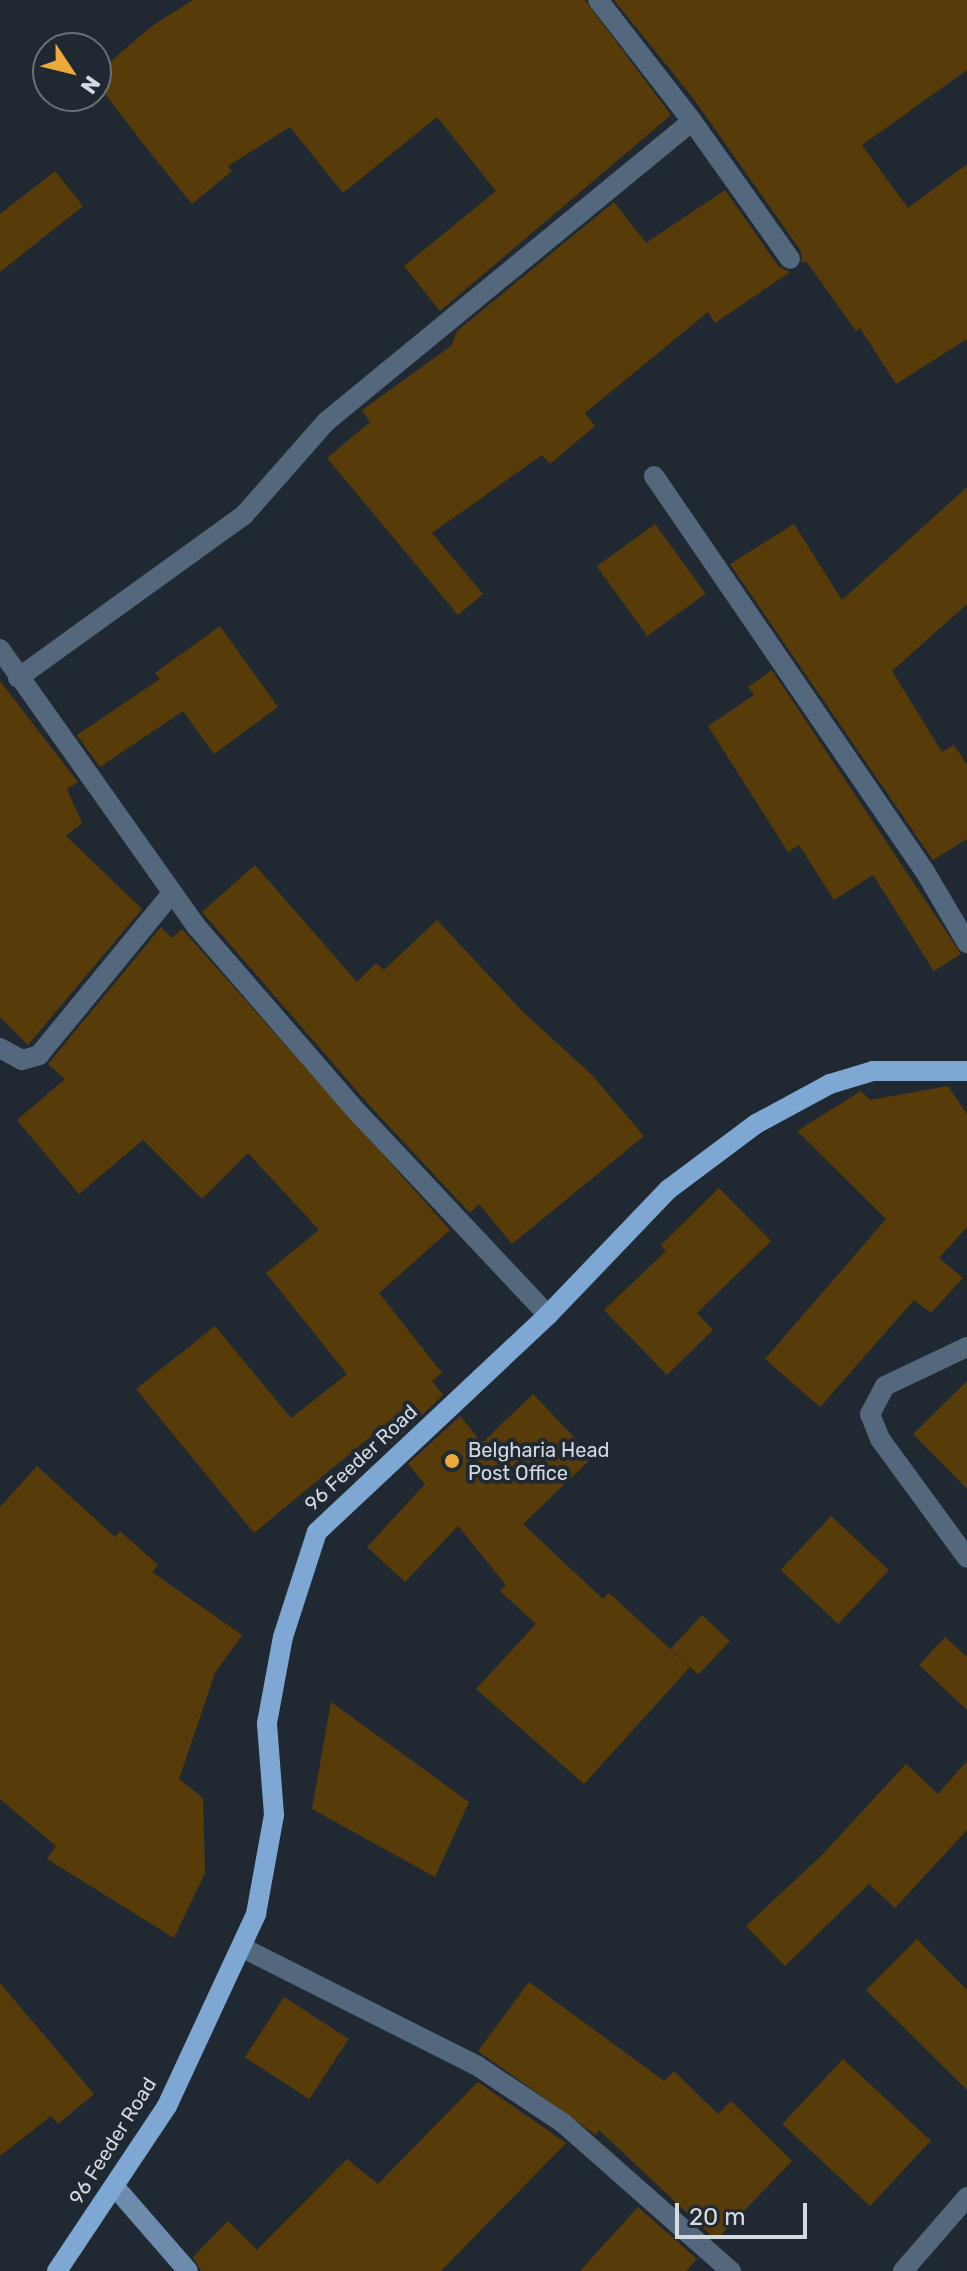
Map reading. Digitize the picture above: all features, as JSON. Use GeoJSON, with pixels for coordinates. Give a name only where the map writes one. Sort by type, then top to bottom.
{"type":"FeatureCollection","features":[{"type":"Feature","properties":{"kind":"main road","name":"96 Feeder Road"},"geometry":{"type":"LineString","coordinates":[[57,2271],[167,2106],[243,1948],[256,1914],[274,1815],[267,1723],[283,1637],[317,1532],[548,1315],[669,1189],[756,1124],[830,1084],[873,1071],[967,1071]]}},
{"type":"Feature","properties":{"kind":"street"},"geometry":{"type":"LineString","coordinates":[[598,0],[692,121],[790,259]]}},
{"type":"Feature","properties":{"kind":"street"},"geometry":{"type":"LineString","coordinates":[[18,678],[244,515],[327,421],[692,121]]}},
{"type":"Feature","properties":{"kind":"street"},"geometry":{"type":"LineString","coordinates":[[654,476],[924,870],[967,943]]}},
{"type":"Feature","properties":{"kind":"street"},"geometry":{"type":"LineString","coordinates":[[0,649],[172,893],[360,1115],[548,1315]]}},
{"type":"Feature","properties":{"kind":"street"},"geometry":{"type":"LineString","coordinates":[[0,1048],[22,1060],[39,1055],[172,893]]}},
{"type":"Feature","properties":{"kind":"street"},"geometry":{"type":"LineString","coordinates":[[967,1347],[885,1386],[870,1414],[880,1439],[967,1558]]}},
{"type":"Feature","properties":{"kind":"street"},"geometry":{"type":"LineString","coordinates":[[243,1948],[476,2065],[563,2123],[731,2271]]}},
{"type":"Feature","properties":{"kind":"street"},"geometry":{"type":"LineString","coordinates":[[115,2187],[188,2271]]}},
{"type":"Feature","properties":{"kind":"street"},"geometry":{"type":"LineString","coordinates":[[903,2271],[967,2197]]}},
{"type":"Feature","properties":{"kind":"building"},"geometry":{"type":"Polygon","coordinates":[[[193,0],[585,0],[671,115],[440,311],[404,266],[496,191],[437,117],[343,193],[290,127],[228,166],[232,171],[192,204],[112,103],[112,60],[152,26],[193,0]]]}},
{"type":"Feature","properties":{"kind":"building"},"geometry":{"type":"Polygon","coordinates":[[[614,0],[967,0],[967,70],[862,145],[908,208],[967,164],[967,339],[896,384],[860,328],[856,331],[806,261],[802,263],[801,251],[693,98],[614,0]]]}},
{"type":"Feature","properties":{"kind":"building"},"geometry":{"type":"Polygon","coordinates":[[[55,171],[83,206],[0,272],[0,214],[55,171]]]}},
{"type":"Feature","properties":{"kind":"building"},"geometry":{"type":"Polygon","coordinates":[[[725,190],[779,267],[790,272],[715,323],[708,312],[585,413],[595,426],[550,464],[542,455],[432,533],[483,594],[458,615],[327,458],[370,422],[362,410],[451,346],[457,331],[614,202],[646,243],[725,190]]]}},
{"type":"Feature","properties":{"kind":"building"},"geometry":{"type":"Polygon","coordinates":[[[967,487],[967,604],[892,671],[942,752],[954,745],[967,765],[967,839],[933,860],[730,564],[794,524],[842,600],[967,487]]]}},
{"type":"Feature","properties":{"kind":"building"},"geometry":{"type":"Polygon","coordinates":[[[655,524],[706,594],[647,636],[597,566],[655,524]]]}},
{"type":"Feature","properties":{"kind":"building"},"geometry":{"type":"Polygon","coordinates":[[[220,626],[278,707],[214,754],[183,711],[100,767],[77,735],[160,679],[155,673],[220,626]]]}},
{"type":"Feature","properties":{"kind":"building"},"geometry":{"type":"Polygon","coordinates":[[[772,670],[961,954],[934,971],[873,875],[834,900],[799,845],[788,852],[708,726],[754,695],[748,687],[772,670]]]}},
{"type":"Feature","properties":{"kind":"building"},"geometry":{"type":"Polygon","coordinates":[[[0,681],[78,782],[67,789],[82,823],[66,836],[142,909],[28,1045],[0,1017],[0,681]]]}},
{"type":"Feature","properties":{"kind":"building"},"geometry":{"type":"Polygon","coordinates":[[[255,865],[357,982],[376,963],[384,970],[437,920],[523,1012],[592,1075],[644,1136],[512,1244],[479,1204],[470,1213],[370,1106],[202,912],[255,865]]]}},
{"type":"Feature","properties":{"kind":"building"},"geometry":{"type":"Polygon","coordinates":[[[161,927],[172,938],[182,929],[450,1230],[379,1293],[442,1373],[432,1381],[443,1395],[392,1444],[380,1429],[254,1533],[136,1389],[215,1326],[291,1418],[347,1374],[266,1273],[319,1230],[248,1153],[202,1199],[143,1140],[79,1194],[17,1120],[65,1079],[48,1064],[161,927]]]}},
{"type":"Feature","properties":{"kind":"building"},"geometry":{"type":"Polygon","coordinates":[[[948,1086],[967,1114],[967,1227],[939,1258],[963,1278],[931,1313],[914,1300],[820,1407],[765,1359],[886,1219],[797,1131],[861,1091],[870,1100],[948,1086]]]}},
{"type":"Feature","properties":{"kind":"building"},"geometry":{"type":"Polygon","coordinates":[[[719,1188],[771,1241],[697,1313],[713,1330],[667,1375],[604,1310],[666,1251],[661,1245],[719,1188]]]}},
{"type":"Feature","properties":{"kind":"building"},"geometry":{"type":"Polygon","coordinates":[[[967,1381],[967,1489],[913,1434],[967,1381]]]}},
{"type":"Feature","properties":{"kind":"building"},"geometry":{"type":"Polygon","coordinates":[[[533,1394],[593,1457],[523,1524],[603,1599],[609,1593],[690,1667],[584,1784],[476,1689],[536,1624],[500,1591],[506,1585],[458,1526],[405,1582],[367,1547],[425,1484],[408,1464],[460,1416],[482,1443],[533,1394]]]}},
{"type":"Feature","properties":{"kind":"building"},"geometry":{"type":"Polygon","coordinates":[[[37,1466],[115,1537],[120,1531],[158,1565],[152,1572],[242,1635],[215,1673],[179,1779],[203,1798],[205,1873],[174,1938],[47,1859],[56,1846],[0,1799],[0,1507],[37,1466]]]}},
{"type":"Feature","properties":{"kind":"building"},"geometry":{"type":"Polygon","coordinates":[[[831,1516],[889,1570],[838,1624],[781,1570],[831,1516]]]}},
{"type":"Feature","properties":{"kind":"building"},"geometry":{"type":"Polygon","coordinates":[[[702,1615],[730,1641],[698,1675],[671,1649],[702,1615]]]}},
{"type":"Feature","properties":{"kind":"building"},"geometry":{"type":"Polygon","coordinates":[[[945,1637],[967,1657],[967,1710],[919,1665],[945,1637]]]}},
{"type":"Feature","properties":{"kind":"building"},"geometry":{"type":"Polygon","coordinates":[[[331,1702],[469,1802],[435,1877],[312,1809],[331,1702]]]}},
{"type":"Feature","properties":{"kind":"building"},"geometry":{"type":"Polygon","coordinates":[[[967,1761],[967,1830],[895,1908],[869,1884],[785,1966],[746,1926],[822,1855],[906,1764],[938,1794],[967,1761]]]}},
{"type":"Feature","properties":{"kind":"building"},"geometry":{"type":"Polygon","coordinates":[[[917,1939],[967,1990],[967,2090],[866,1990],[917,1939]]]}},
{"type":"Feature","properties":{"kind":"building"},"geometry":{"type":"Polygon","coordinates":[[[529,1982],[664,2081],[674,2071],[718,2114],[731,2101],[792,2161],[716,2240],[599,2130],[596,2135],[478,2051],[529,1982]]]}},
{"type":"Feature","properties":{"kind":"building"},"geometry":{"type":"Polygon","coordinates":[[[0,1983],[94,2094],[58,2124],[51,2116],[0,2156],[0,1983]]]}},
{"type":"Feature","properties":{"kind":"building"},"geometry":{"type":"Polygon","coordinates":[[[284,1997],[349,2039],[309,2099],[245,2057],[284,1997]]]}},
{"type":"Feature","properties":{"kind":"building"},"geometry":{"type":"Polygon","coordinates":[[[843,2059],[931,2141],[870,2206],[782,2124],[843,2059]]]}},
{"type":"Feature","properties":{"kind":"building"},"geometry":{"type":"Polygon","coordinates":[[[478,2082],[566,2143],[441,2271],[201,2271],[193,2257],[228,2221],[257,2250],[347,2159],[378,2184],[478,2082]]]}},
{"type":"Feature","properties":{"kind":"building"},"geometry":{"type":"Polygon","coordinates":[[[638,2207],[697,2259],[686,2271],[580,2271],[638,2207]]]}},
{"type":"Feature","properties":{"kind":"place","name":"Belgharia Head Post Office"},"geometry":{"type":"Point","coordinates":[452,1461]}}]}
